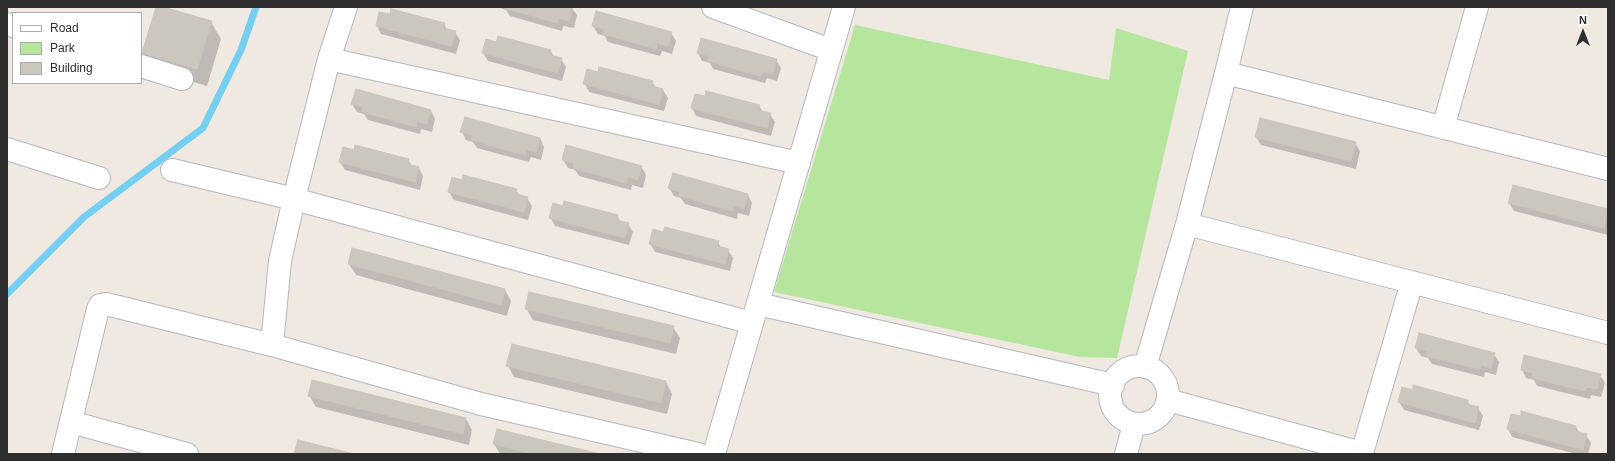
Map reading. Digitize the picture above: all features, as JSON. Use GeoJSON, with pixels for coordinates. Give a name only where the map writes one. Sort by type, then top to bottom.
{"type":"FeatureCollection","features":[{"type":"Feature","properties":{"kind":"street"},"geometry":{"type":"LineString","coordinates":[[272,345],[280,260],[330,59],[346,7]]}},
{"type":"Feature","properties":{"kind":"street"},"geometry":{"type":"LineString","coordinates":[[713,7],[831,50]]}},
{"type":"Feature","properties":{"kind":"street"},"geometry":{"type":"LineString","coordinates":[[714,454],[844,7]]}},
{"type":"Feature","properties":{"kind":"street"},"geometry":{"type":"LineString","coordinates":[[1145,367],[1187,224],[1242,7]]}},
{"type":"Feature","properties":{"kind":"street"},"geometry":{"type":"LineString","coordinates":[[1443,128],[1477,7]]}},
{"type":"Feature","properties":{"kind":"street"},"geometry":{"type":"LineString","coordinates":[[330,59],[799,163]]}},
{"type":"Feature","properties":{"kind":"street"},"geometry":{"type":"LineString","coordinates":[[142,66],[182,78]]}},
{"type":"Feature","properties":{"kind":"street"},"geometry":{"type":"LineString","coordinates":[[1226,73],[1608,169]]}},
{"type":"Feature","properties":{"kind":"street"},"geometry":{"type":"LineString","coordinates":[[7,149],[99,178]]}},
{"type":"Feature","properties":{"kind":"street"},"geometry":{"type":"LineString","coordinates":[[172,170],[755,313],[1113,385]]}},
{"type":"Feature","properties":{"kind":"street"},"geometry":{"type":"LineString","coordinates":[[1187,224],[1608,333]]}},
{"type":"Feature","properties":{"kind":"street"},"geometry":{"type":"LineString","coordinates":[[1168,400],[1364,454],[1412,282]]}},
{"type":"Feature","properties":{"kind":"street"},"geometry":{"type":"LineString","coordinates":[[63,454],[100,305],[106,304],[272,345],[481,404],[698,454]]}},
{"type":"Feature","properties":{"kind":"street"},"geometry":{"type":"LineString","coordinates":[[1145,367],[1155,371],[1162,378],[1167,386],[1168,400],[1161,414],[1153,421],[1144,424],[1134,424],[1121,417],[1113,407],[1110,398],[1113,385],[1120,374],[1128,369],[1145,367]]}},
{"type":"Feature","properties":{"kind":"street"},"geometry":{"type":"LineString","coordinates":[[71,422],[187,454]]}},
{"type":"Feature","properties":{"kind":"street"},"geometry":{"type":"LineString","coordinates":[[1126,454],[1134,424]]}},
{"type":"Feature","properties":{"kind":"green space"},"geometry":{"type":"Polygon","coordinates":[[[855,25],[1109,80],[1116,28],[1188,51],[1117,358],[1080,357],[774,292],[855,25]]]}},
{"type":"Feature","properties":{"kind":"building"},"geometry":{"type":"Polygon","coordinates":[[[156,7],[163,7],[212,21],[197,69],[142,53],[156,7]]]}},
{"type":"Feature","properties":{"kind":"building"},"geometry":{"type":"Polygon","coordinates":[[[504,7],[573,7],[569,21],[559,18],[557,23],[504,7]]]}},
{"type":"Feature","properties":{"kind":"building"},"geometry":{"type":"Polygon","coordinates":[[[391,9],[445,23],[443,28],[456,31],[451,46],[376,26],[379,12],[390,14],[391,9]]]}},
{"type":"Feature","properties":{"kind":"building"},"geometry":{"type":"Polygon","coordinates":[[[596,11],[672,32],[668,46],[657,43],[656,49],[603,34],[604,29],[592,26],[596,11]]]}},
{"type":"Feature","properties":{"kind":"building"},"geometry":{"type":"Polygon","coordinates":[[[498,36],[551,50],[550,55],[562,58],[558,73],[482,53],[486,39],[496,42],[498,36]]]}},
{"type":"Feature","properties":{"kind":"building"},"geometry":{"type":"Polygon","coordinates":[[[701,38],[777,59],[773,73],[762,71],[761,76],[707,61],[709,56],[697,53],[701,38]]]}},
{"type":"Feature","properties":{"kind":"building"},"geometry":{"type":"Polygon","coordinates":[[[599,67],[653,81],[651,86],[663,89],[659,104],[583,84],[587,69],[598,72],[599,67]]]}},
{"type":"Feature","properties":{"kind":"building"},"geometry":{"type":"Polygon","coordinates":[[[356,89],[431,110],[427,124],[417,121],[416,127],[362,112],[363,107],[351,104],[356,89]]]}},
{"type":"Feature","properties":{"kind":"building"},"geometry":{"type":"Polygon","coordinates":[[[706,91],[760,105],[759,110],[771,113],[767,128],[691,108],[695,94],[705,96],[706,91]]]}},
{"type":"Feature","properties":{"kind":"building"},"geometry":{"type":"Polygon","coordinates":[[[465,117],[540,138],[536,152],[526,149],[525,155],[471,140],[473,135],[460,132],[465,117]]]}},
{"type":"Feature","properties":{"kind":"building"},"geometry":{"type":"Polygon","coordinates":[[[1260,118],[1356,142],[1351,161],[1255,137],[1260,118]]]}},
{"type":"Feature","properties":{"kind":"building"},"geometry":{"type":"Polygon","coordinates":[[[355,145],[409,159],[407,164],[419,167],[415,182],[339,162],[343,147],[354,150],[355,145]]]}},
{"type":"Feature","properties":{"kind":"building"},"geometry":{"type":"Polygon","coordinates":[[[566,145],[642,166],[638,180],[628,177],[626,183],[573,168],[574,163],[562,160],[566,145]]]}},
{"type":"Feature","properties":{"kind":"building"},"geometry":{"type":"Polygon","coordinates":[[[673,173],[748,194],[744,209],[734,206],[733,211],[679,196],[680,192],[668,188],[673,173]]]}},
{"type":"Feature","properties":{"kind":"building"},"geometry":{"type":"Polygon","coordinates":[[[463,175],[517,189],[516,194],[528,197],[524,212],[448,192],[452,177],[462,180],[463,175]]]}},
{"type":"Feature","properties":{"kind":"building"},"geometry":{"type":"Polygon","coordinates":[[[1513,185],[1608,209],[1604,228],[1508,203],[1513,185]]]}},
{"type":"Feature","properties":{"kind":"building"},"geometry":{"type":"Polygon","coordinates":[[[564,201],[618,215],[617,220],[629,223],[625,238],[549,218],[553,203],[563,206],[564,201]]]}},
{"type":"Feature","properties":{"kind":"building"},"geometry":{"type":"Polygon","coordinates":[[[665,227],[719,241],[717,246],[729,249],[725,264],[649,244],[653,229],[663,232],[665,227]]]}},
{"type":"Feature","properties":{"kind":"building"},"geometry":{"type":"Polygon","coordinates":[[[352,248],[505,289],[501,305],[348,264],[352,248]]]}},
{"type":"Feature","properties":{"kind":"building"},"geometry":{"type":"Polygon","coordinates":[[[529,292],[674,326],[670,343],[525,309],[529,292]]]}},
{"type":"Feature","properties":{"kind":"building"},"geometry":{"type":"Polygon","coordinates":[[[1419,333],[1495,353],[1491,368],[1481,365],[1480,369],[1426,356],[1427,351],[1415,348],[1419,333]]]}},
{"type":"Feature","properties":{"kind":"building"},"geometry":{"type":"Polygon","coordinates":[[[512,344],[666,381],[661,403],[506,366],[512,344]]]}},
{"type":"Feature","properties":{"kind":"building"},"geometry":{"type":"Polygon","coordinates":[[[1524,355],[1601,374],[1597,389],[1587,387],[1585,391],[1532,378],[1533,373],[1521,370],[1524,355]]]}},
{"type":"Feature","properties":{"kind":"building"},"geometry":{"type":"Polygon","coordinates":[[[312,380],[466,418],[463,434],[308,396],[312,380]]]}},
{"type":"Feature","properties":{"kind":"building"},"geometry":{"type":"Polygon","coordinates":[[[1413,385],[1468,400],[1467,404],[1479,407],[1475,423],[1398,402],[1402,387],[1413,390],[1413,385]]]}},
{"type":"Feature","properties":{"kind":"building"},"geometry":{"type":"Polygon","coordinates":[[[1521,411],[1576,426],[1575,431],[1587,434],[1583,450],[1507,429],[1511,414],[1521,416],[1521,411]]]}},
{"type":"Feature","properties":{"kind":"building"},"geometry":{"type":"Polygon","coordinates":[[[497,429],[600,454],[532,454],[493,444],[497,429]]]}},
{"type":"Feature","properties":{"kind":"building"},"geometry":{"type":"Polygon","coordinates":[[[298,440],[354,454],[294,454],[298,440]]]}},
{"type":"Feature","properties":{"kind":"waterway"},"geometry":{"type":"LineString","coordinates":[[7,294],[84,217],[203,128],[241,50],[256,7]]}}]}
